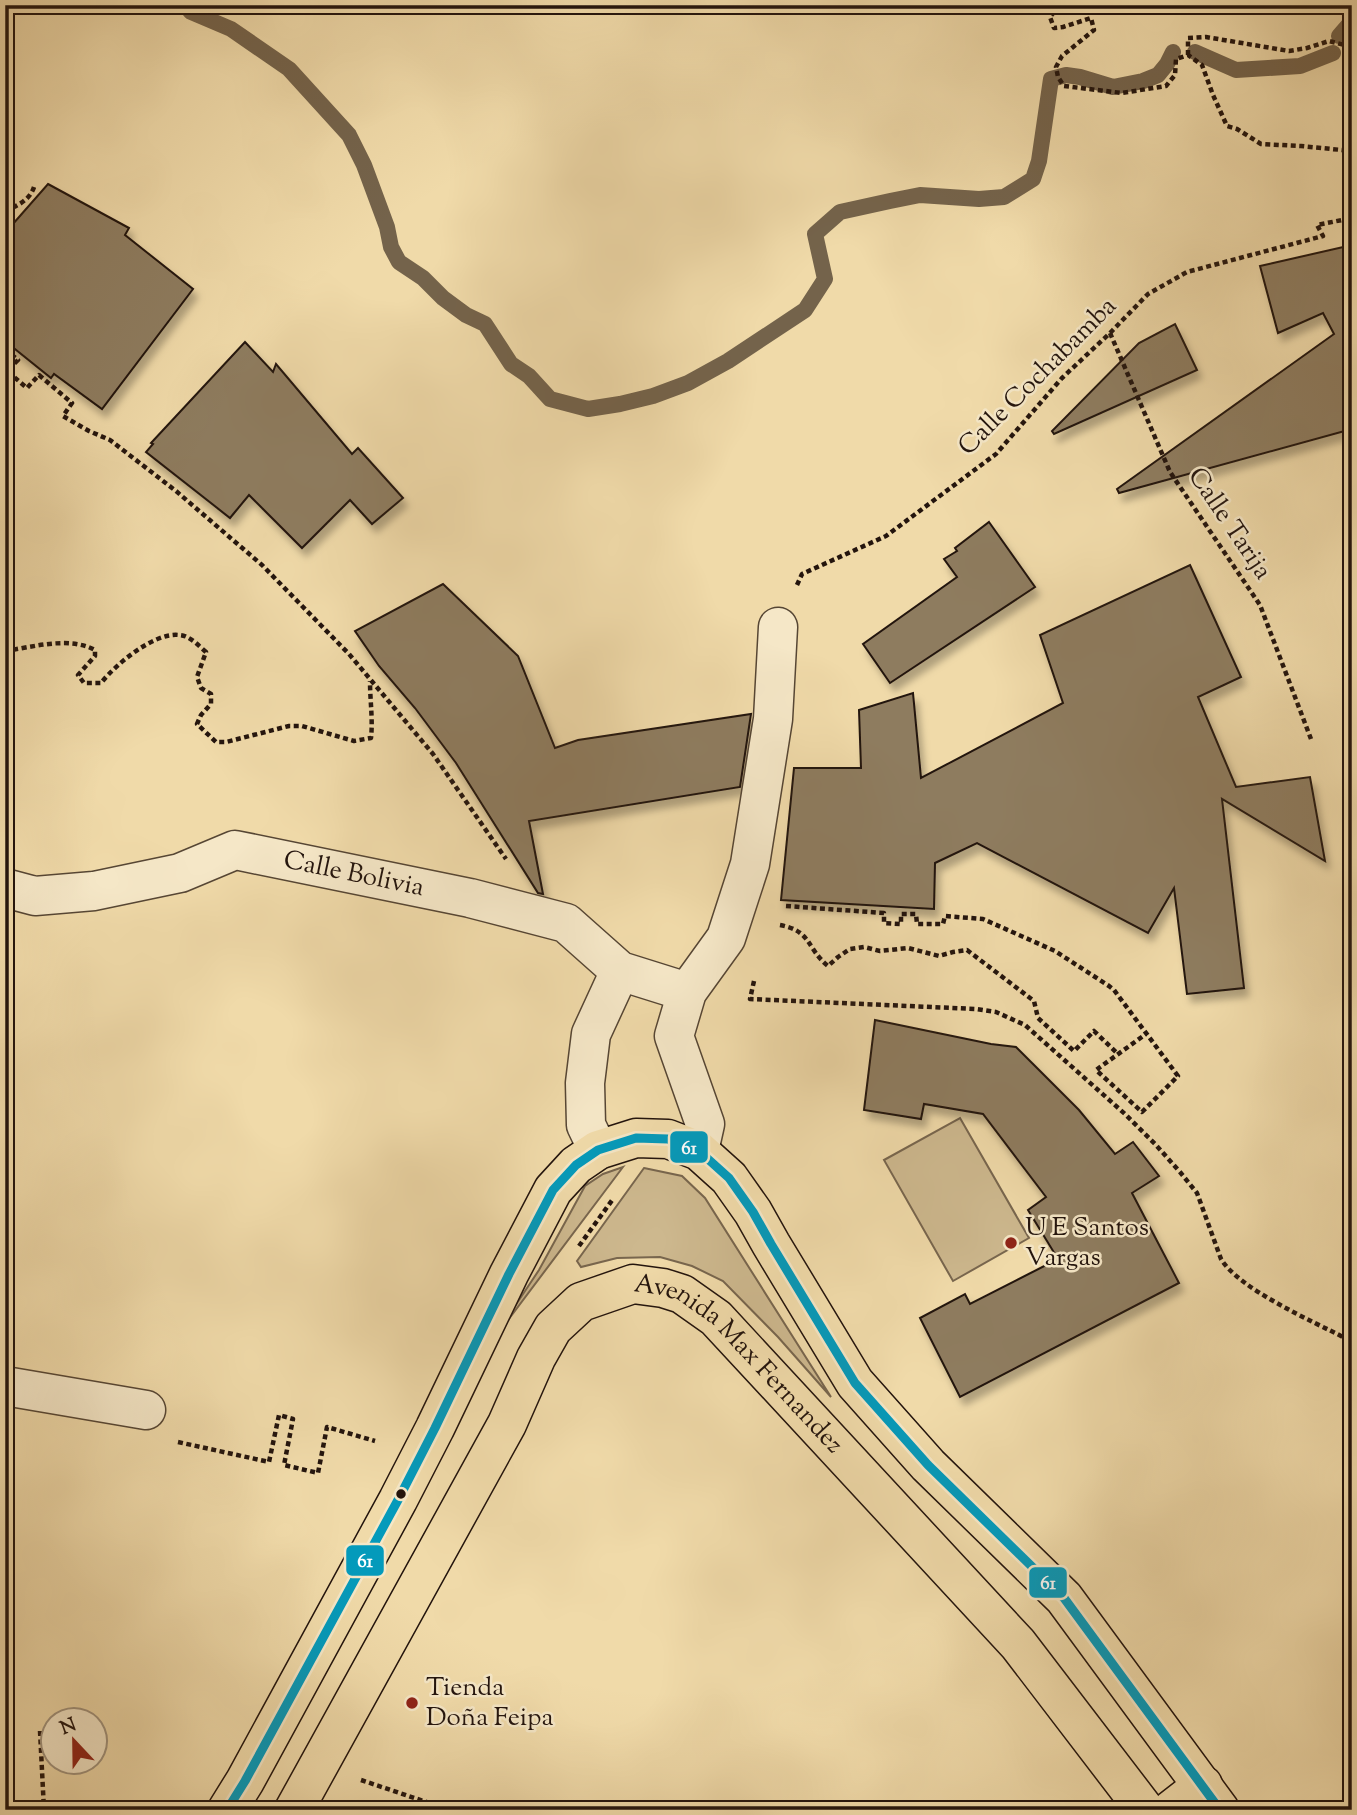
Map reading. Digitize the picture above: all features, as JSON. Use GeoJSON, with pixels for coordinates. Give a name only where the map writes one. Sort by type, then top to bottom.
{"type":"FeatureCollection","features":[{"type":"Feature","properties":{"kind":"main road"},"geometry":{"type":"LineString","coordinates":[[294,1810],[236,1795],[398,1500],[553,1190],[576,1166],[598,1150],[636,1138],[668,1139],[699,1150],[729,1178],[753,1212],[855,1383],[928,1465],[1064,1598],[1211,1798],[1171,1810]]}},
{"type":"Feature","properties":{"kind":"main road","name":"Avenida Max Fernandez"},"geometry":{"type":"LineString","coordinates":[[294,1810],[507,1424],[536,1358],[553,1328],[581,1302],[633,1284],[682,1294],[716,1318],[1018,1644],[1145,1810]]}},
{"type":"Feature","properties":{"kind":"street"},"geometry":{"type":"LineString","coordinates":[[699,1150],[705,1124],[674,1035],[687,992],[726,938],[750,864],[773,719],[778,626]]}},
{"type":"Feature","properties":{"kind":"street","name":"Calle Bolivia"},"geometry":{"type":"LineString","coordinates":[[5,888],[35,896],[94,891],[180,873],[235,849],[470,898],[566,923],[620,971],[687,992]]}},
{"type":"Feature","properties":{"kind":"street"},"geometry":{"type":"LineString","coordinates":[[598,1150],[586,1125],[586,1070],[591,1034],[620,971]]}},
{"type":"Feature","properties":{"kind":"street"},"geometry":{"type":"LineString","coordinates":[[5,1386],[146,1410]]}},
{"type":"Feature","properties":{"kind":"path"},"geometry":{"type":"LineString","coordinates":[[1060,5],[1050,17],[1054,29],[1091,18],[1094,30],[1062,55],[1056,67],[1064,86],[1122,93],[1166,86],[1175,75],[1176,59],[1188,55]]}},
{"type":"Feature","properties":{"kind":"path"},"geometry":{"type":"LineString","coordinates":[[1188,55],[1188,38],[1206,37],[1289,51],[1329,41],[1352,47]]}},
{"type":"Feature","properties":{"kind":"path"},"geometry":{"type":"LineString","coordinates":[[1188,55],[1202,65],[1227,126],[1261,144],[1352,151]]}},
{"type":"Feature","properties":{"kind":"path"},"geometry":{"type":"LineString","coordinates":[[5,211],[22,203],[32,194],[34,187]]}},
{"type":"Feature","properties":{"kind":"path","name":"Calle Cochabamba"},"geometry":{"type":"LineString","coordinates":[[778,626],[802,575],[886,536],[996,454],[1062,378],[1148,294],[1187,272],[1323,236],[1317,225],[1342,220],[1352,225]]}},
{"type":"Feature","properties":{"kind":"path","name":"Calle Tarija"},"geometry":{"type":"LineString","coordinates":[[1110,333],[1170,472],[1260,605],[1311,739]]}},
{"type":"Feature","properties":{"kind":"path"},"geometry":{"type":"LineString","coordinates":[[5,349],[18,360],[7,371],[27,388],[39,375],[72,403],[64,416],[110,440],[176,491],[262,565],[349,654],[433,754],[515,872],[524,912]]}},
{"type":"Feature","properties":{"kind":"path"},"geometry":{"type":"LineString","coordinates":[[5,651],[29,646],[86,646],[95,650],[95,656],[78,675],[84,683],[100,683],[144,646],[162,637],[180,634],[206,652],[197,677],[201,688],[211,694],[211,704],[197,724],[216,742],[226,742],[289,726],[302,726],[354,741],[371,738],[373,720],[370,680]]}},
{"type":"Feature","properties":{"kind":"path"},"geometry":{"type":"LineString","coordinates":[[784,906],[884,913],[884,923],[901,924],[901,914],[916,914],[917,923],[943,924],[945,916],[983,919],[1055,951],[1114,990],[1178,1076],[1142,1112],[1096,1070],[1146,1034]]}},
{"type":"Feature","properties":{"kind":"path"},"geometry":{"type":"LineString","coordinates":[[772,923],[794,928],[802,933],[828,966],[850,949],[864,947],[880,951],[908,948],[939,956],[967,950],[1034,1002],[1038,1018],[1073,1051],[1094,1031],[1118,1054]]}},
{"type":"Feature","properties":{"kind":"path"},"geometry":{"type":"LineString","coordinates":[[742,979],[754,981],[750,999],[976,1009],[996,1012],[1025,1025],[1125,1114],[1180,1172],[1197,1193],[1226,1268],[1252,1288],[1299,1315],[1345,1338],[1352,1337]]}},
{"type":"Feature","properties":{"kind":"path"},"geometry":{"type":"LineString","coordinates":[[577,1250],[614,1197]]}},
{"type":"Feature","properties":{"kind":"path"},"geometry":{"type":"LineString","coordinates":[[173,1441],[269,1462],[279,1415],[293,1419],[284,1465],[318,1473],[327,1427],[376,1441],[372,1451]]}},
{"type":"Feature","properties":{"kind":"path"},"geometry":{"type":"LineString","coordinates":[[42,1776],[44,1810]]}},
{"type":"Feature","properties":{"kind":"path"},"geometry":{"type":"LineString","coordinates":[[364,1782],[450,1810]]}},
{"type":"Feature","properties":{"kind":"shaded area"},"geometry":{"type":"Polygon","coordinates":[[[960,1118],[1029,1238],[953,1281],[884,1160],[960,1118]]]}},
{"type":"Feature","properties":{"kind":"shaded area"},"geometry":{"type":"Polygon","coordinates":[[[623,1167],[487,1348],[539,1270],[585,1186],[603,1174],[623,1167]]]}},
{"type":"Feature","properties":{"kind":"shaded area"},"geometry":{"type":"Polygon","coordinates":[[[644,1168],[682,1176],[705,1198],[831,1397],[723,1281],[692,1266],[660,1257],[617,1258],[581,1267],[577,1261],[644,1168]]]}},
{"type":"Feature","properties":{"kind":"building"},"geometry":{"type":"Polygon","coordinates":[[[48,184],[129,228],[125,235],[193,289],[102,409],[54,374],[51,378],[5,341],[5,233],[48,184]]]}},
{"type":"Feature","properties":{"kind":"building"},"geometry":{"type":"Polygon","coordinates":[[[1352,245],[1352,429],[1119,493],[1117,489],[1334,334],[1323,313],[1278,333],[1260,266],[1352,245]]]}},
{"type":"Feature","properties":{"kind":"building"},"geometry":{"type":"Polygon","coordinates":[[[1175,324],[1197,370],[1054,434],[1052,431],[1139,343],[1175,324]]]}},
{"type":"Feature","properties":{"kind":"building"},"geometry":{"type":"Polygon","coordinates":[[[245,342],[273,372],[276,364],[352,454],[358,448],[403,498],[372,524],[350,500],[302,548],[249,495],[230,518],[146,452],[153,444],[151,443],[245,342]]]}},
{"type":"Feature","properties":{"kind":"building"},"geometry":{"type":"Polygon","coordinates":[[[989,522],[1035,587],[890,683],[863,644],[957,577],[944,559],[989,522]]]}},
{"type":"Feature","properties":{"kind":"building"},"geometry":{"type":"Polygon","coordinates":[[[1190,565],[1241,677],[1198,697],[1236,787],[1310,777],[1325,861],[1222,799],[1244,988],[1187,994],[1174,888],[1148,933],[977,843],[935,863],[934,909],[781,900],[794,768],[861,768],[859,710],[913,693],[921,778],[1063,703],[1040,635],[1190,565]]]}},
{"type":"Feature","properties":{"kind":"building"},"geometry":{"type":"Polygon","coordinates":[[[443,584],[518,656],[555,748],[578,740],[751,714],[740,787],[529,821],[543,894],[538,893],[456,763],[379,666],[355,631],[443,584]]]}},
{"type":"Feature","properties":{"kind":"building"},"geometry":{"type":"Polygon","coordinates":[[[875,1020],[1016,1047],[1079,1110],[1115,1154],[1133,1142],[1159,1176],[1132,1193],[1179,1283],[960,1397],[920,1318],[965,1294],[970,1304],[1058,1259],[1028,1210],[1046,1197],[983,1114],[924,1104],[921,1119],[864,1110],[875,1020]]]}},
{"type":"Feature","properties":{"kind":"waterway"},"geometry":{"type":"LineString","coordinates":[[185,5],[191,12],[231,29],[289,69],[349,135],[364,165],[387,227],[391,247],[399,262],[423,278],[443,298],[466,315],[485,324],[511,364],[529,376],[550,399],[588,409],[653,396],[688,383],[728,361],[805,310],[825,279],[815,234],[840,212],[920,195],[979,199],[1004,197],[1033,179],[1039,161],[1051,79],[1066,75],[1113,87],[1143,81],[1158,75],[1173,52]]}},
{"type":"Feature","properties":{"kind":"waterway"},"geometry":{"type":"LineString","coordinates":[[1339,36],[1352,21]]}},
{"type":"Feature","properties":{"kind":"waterway"},"geometry":{"type":"LineString","coordinates":[[1195,52],[1236,70],[1300,66],[1333,53]]}},
{"type":"Feature","properties":{"kind":"transit line","name":"61"},"geometry":{"type":"LineString","coordinates":[[227,1810],[398,1500],[553,1190],[576,1165],[598,1150],[636,1138],[668,1139],[699,1151],[729,1178],[753,1212],[855,1383],[928,1465],[1064,1598],[1220,1810]]}},
{"type":"Feature","properties":{"kind":"place","name":"U E Santos Vargas"},"geometry":{"type":"Point","coordinates":[1011,1243]}},
{"type":"Feature","properties":{"kind":"place","name":"Tienda Doña Feipa"},"geometry":{"type":"Point","coordinates":[412,1703]}}]}
